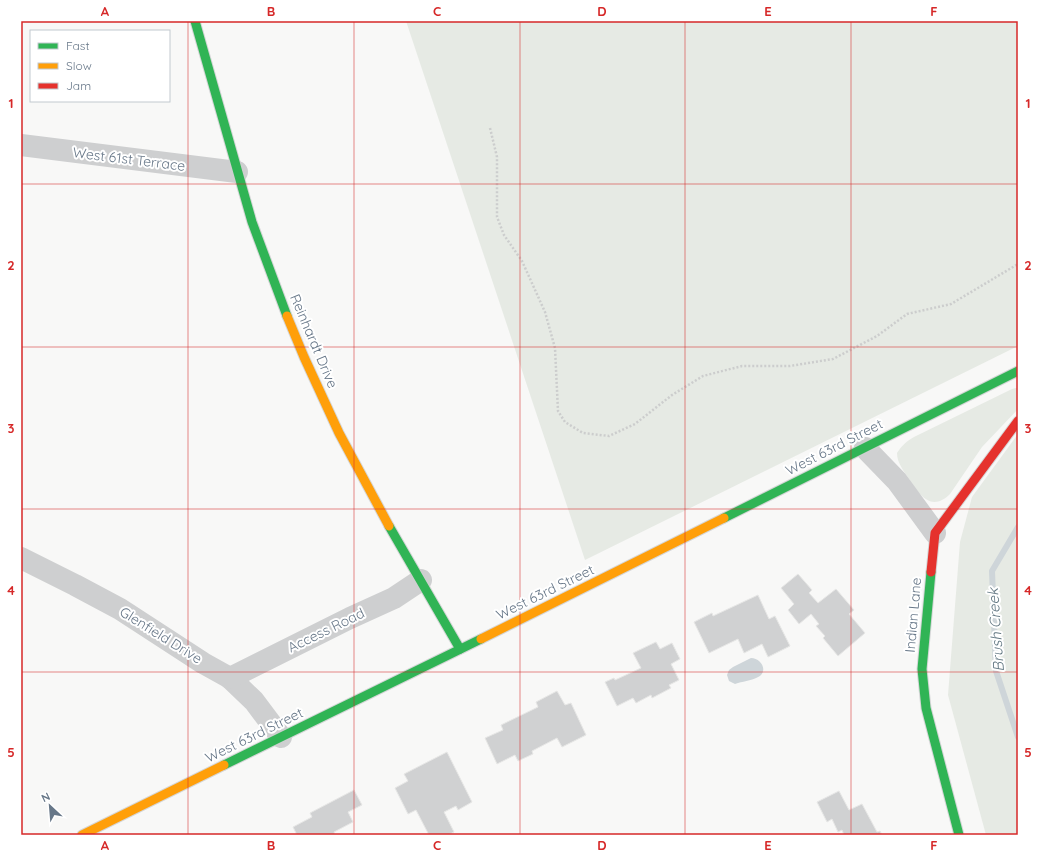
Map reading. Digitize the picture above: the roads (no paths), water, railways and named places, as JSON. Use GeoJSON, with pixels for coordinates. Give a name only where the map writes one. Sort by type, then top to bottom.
{"type":"FeatureCollection","features":[{"type":"Feature","properties":{"kind":"street","name":"Reinhardt Drive"},"geometry":{"type":"LineString","coordinates":[[195,21],[252,222],[304,357],[339,433],[395,537],[460,650]]}},
{"type":"Feature","properties":{"kind":"street","name":"West 61st Terrace"},"geometry":{"type":"LineString","coordinates":[[21,146],[237,172]]}},
{"type":"Feature","properties":{"kind":"street","name":"West 63rd Street"},"geometry":{"type":"LineString","coordinates":[[82,835],[281,736],[460,650],[1018,371]]}},
{"type":"Feature","properties":{"kind":"street"},"geometry":{"type":"LineString","coordinates":[[865,448],[897,481],[935,533],[1018,421]]}},
{"type":"Feature","properties":{"kind":"street","name":"Indian Lane"},"geometry":{"type":"LineString","coordinates":[[935,533],[922,669],[926,708],[958,835]]}},
{"type":"Feature","properties":{"kind":"street","name":"Glenfield Drive"},"geometry":{"type":"LineString","coordinates":[[21,558],[120,609],[230,678],[254,701],[281,736]]}},
{"type":"Feature","properties":{"kind":"street","name":"Access Road"},"geometry":{"type":"LineString","coordinates":[[230,678],[350,618],[394,598],[421,580]]}},
{"type":"Feature","properties":{"kind":"waterway","name":"Brush Creek"},"geometry":{"type":"LineString","coordinates":[[1018,527],[992,571],[996,671],[1018,737]]}}]}
